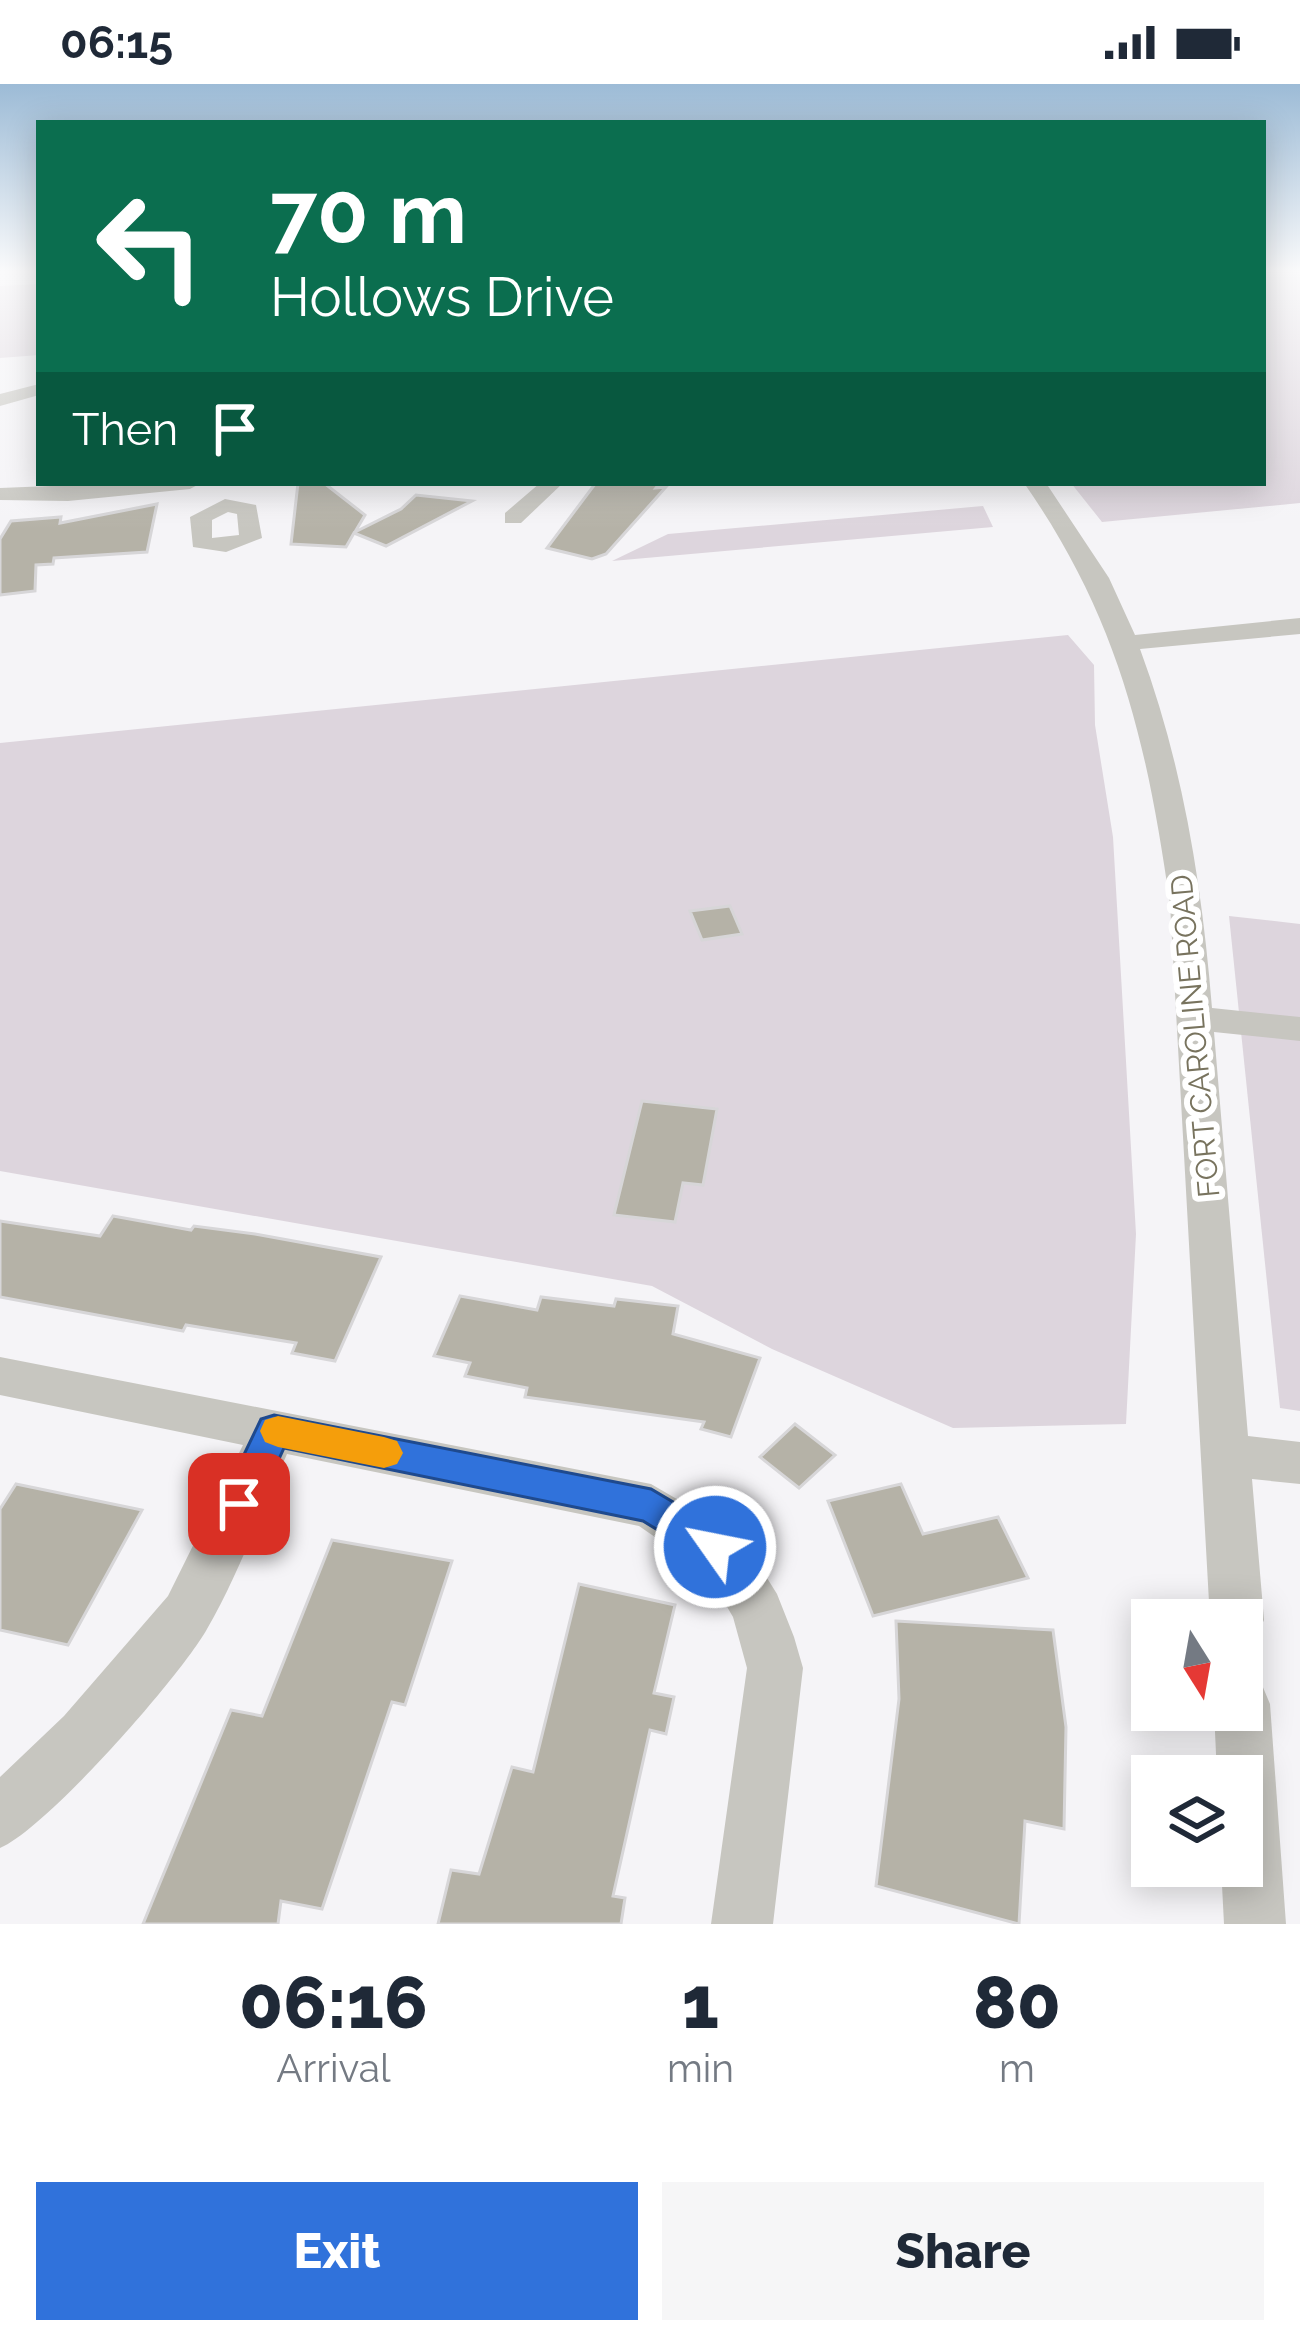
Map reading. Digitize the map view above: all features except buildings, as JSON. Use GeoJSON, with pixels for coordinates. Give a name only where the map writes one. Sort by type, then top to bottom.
{"type":"FeatureCollection","features":[{"type":"Feature","properties":{"kind":"street"},"geometry":{"type":"LineString","coordinates":[[0,400],[36,390]]}},
{"type":"Feature","properties":{"kind":"street"},"geometry":{"type":"LineString","coordinates":[[0,494],[68,496],[162,486]]}},
{"type":"Feature","properties":{"kind":"street"},"geometry":{"type":"LineString","coordinates":[[513,518],[549,486]]}},
{"type":"Feature","properties":{"kind":"street","name":"FORT CAROLINE ROAD"},"geometry":{"type":"LineString","coordinates":[[1037,486],[1077,546],[1126,643],[1149,706],[1175,829],[1187,904],[1236,1599]]}},
{"type":"Feature","properties":{"kind":"street"},"geometry":{"type":"LineString","coordinates":[[1126,643],[1300,626]]}},
{"type":"Feature","properties":{"kind":"street"},"geometry":{"type":"LineString","coordinates":[[1195,1018],[1300,1029]]}},
{"type":"Feature","properties":{"kind":"street"},"geometry":{"type":"LineString","coordinates":[[0,1376],[651,1506],[715,1547],[745,1584],[766,1628],[775,1668],[742,1924]]}},
{"type":"Feature","properties":{"kind":"street"},"geometry":{"type":"LineString","coordinates":[[0,1818],[84,1736],[187,1614],[274,1430]]}},
{"type":"Feature","properties":{"kind":"street"},"geometry":{"type":"LineString","coordinates":[[1226,1455],[1300,1463]]}},
{"type":"Feature","properties":{"kind":"street"},"geometry":{"type":"LineString","coordinates":[[1244,1731],[1255,1924]]}},
{"type":"Feature","properties":{"kind":"shaded area"},"geometry":{"type":"Polygon","coordinates":[[[1266,358],[1300,358],[1300,503],[1102,522],[1073,486],[1266,486],[1266,358]]]}},
{"type":"Feature","properties":{"kind":"shaded area"},"geometry":{"type":"Polygon","coordinates":[[[983,506],[993,527],[612,561],[668,534],[983,506]]]}},
{"type":"Feature","properties":{"kind":"shaded area"},"geometry":{"type":"Polygon","coordinates":[[[1068,635],[1094,665],[1095,725],[1113,837],[1136,1234],[1126,1424],[953,1428],[772,1349],[652,1286],[0,1171],[0,743],[1068,635]]]}},
{"type":"Feature","properties":{"kind":"shaded area"},"geometry":{"type":"Polygon","coordinates":[[[1229,916],[1300,924],[1300,1411],[1280,1408],[1229,916]]]}},
{"type":"Feature","properties":{"kind":"slow traffic"},"geometry":{"type":"LineString","coordinates":[[278,1431],[384,1453]]}},
{"type":"Feature","properties":{"kind":"route"},"geometry":{"type":"LineString","coordinates":[[239,1504],[274,1430],[651,1506],[715,1547]]}}]}
